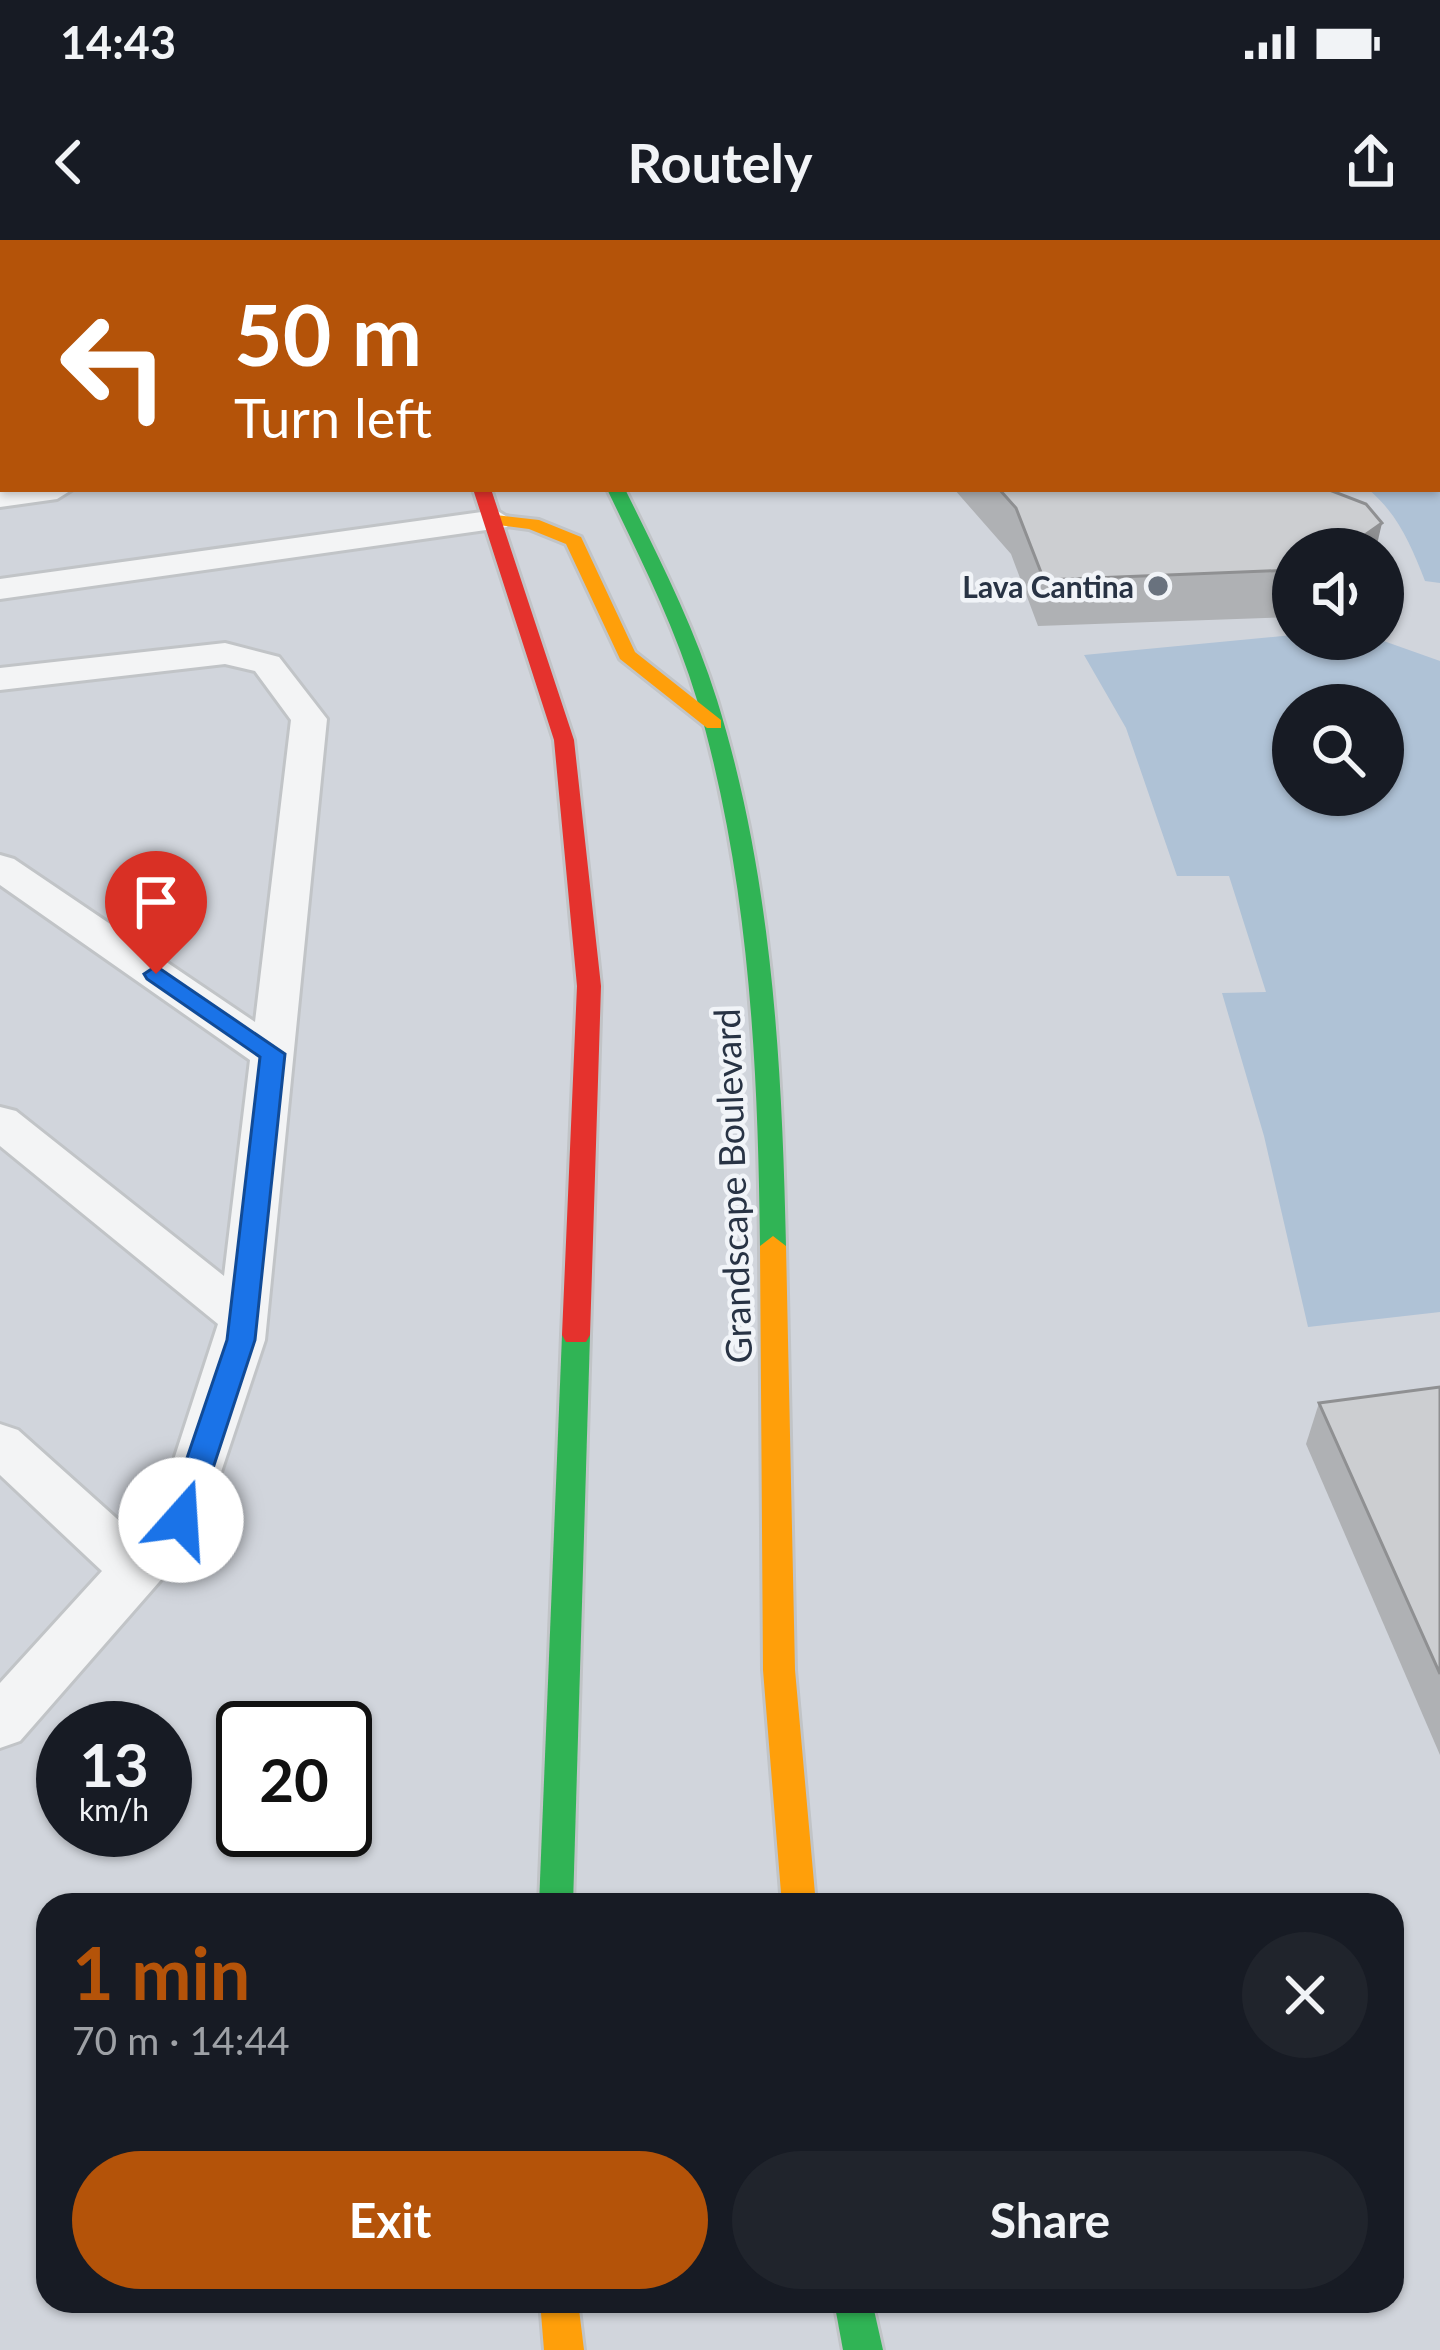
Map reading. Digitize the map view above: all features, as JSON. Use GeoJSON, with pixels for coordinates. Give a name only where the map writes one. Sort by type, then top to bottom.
{"type":"FeatureCollection","features":[{"type":"Feature","properties":{"kind":"street","name":"Grandscape Boulevard"},"geometry":{"type":"LineString","coordinates":[[618,492],[643,534],[717,726],[760,972],[779,1671],[798,1893]]}},
{"type":"Feature","properties":{"kind":"street"},"geometry":{"type":"LineString","coordinates":[[489,504],[562,529],[579,542],[621,650],[717,726]]}},
{"type":"Feature","properties":{"kind":"street"},"geometry":{"type":"LineString","coordinates":[[489,504],[564,740],[589,986],[556,1893]]}},
{"type":"Feature","properties":{"kind":"street"},"geometry":{"type":"LineString","coordinates":[[561,2313],[564,2350]]}},
{"type":"Feature","properties":{"kind":"street"},"geometry":{"type":"LineString","coordinates":[[855,2313],[862,2350]]}},
{"type":"Feature","properties":{"kind":"lane"},"geometry":{"type":"LineString","coordinates":[[0,497],[36,492]]}},
{"type":"Feature","properties":{"kind":"lane"},"geometry":{"type":"LineString","coordinates":[[0,589],[489,504]]}},
{"type":"Feature","properties":{"kind":"lane"},"geometry":{"type":"LineString","coordinates":[[0,679],[225,653],[267,664],[309,719],[244,1318],[181,1520],[0,1723]]}},
{"type":"Feature","properties":{"kind":"lane"},"geometry":{"type":"LineString","coordinates":[[0,867],[272,1054]]}},
{"type":"Feature","properties":{"kind":"lane"},"geometry":{"type":"LineString","coordinates":[[0,1122],[244,1318]]}},
{"type":"Feature","properties":{"kind":"lane"},"geometry":{"type":"LineString","coordinates":[[0,1444],[138,1570]]}},
{"type":"Feature","properties":{"kind":"shaded area"},"geometry":{"type":"Polygon","coordinates":[[[0,492],[1440,492],[1440,2350],[0,2350],[0,492]]]}},
{"type":"Feature","properties":{"kind":"water"},"geometry":{"type":"Polygon","coordinates":[[[1371,492],[1440,492],[1440,583],[1425,581],[1404,528],[1371,492]]]}},
{"type":"Feature","properties":{"kind":"water"},"geometry":{"type":"Polygon","coordinates":[[[1272,637],[1272,660],[1404,660],[1404,648],[1440,661],[1440,1312],[1308,1327],[1264,1136],[1222,993],[1266,992],[1229,876],[1177,876],[1126,728],[1084,655],[1272,637]]]}},
{"type":"Feature","properties":{"kind":"building"},"geometry":{"type":"Polygon","coordinates":[[[1002,492],[1335,492],[1366,504],[1382,523],[1375,528],[1272,528],[1272,571],[1044,580],[1016,508],[1002,492]]]}},
{"type":"Feature","properties":{"kind":"building"},"geometry":{"type":"Polygon","coordinates":[[[1440,1387],[1440,1674],[1319,1403],[1440,1387]]]}},
{"type":"Feature","properties":{"kind":"traffic: fast"},"geometry":{"type":"LineString","coordinates":[[617,492],[672,605],[706,696],[727,772],[743,850],[763,1009],[773,1246]]}},
{"type":"Feature","properties":{"kind":"traffic: fast"},"geometry":{"type":"LineString","coordinates":[[556,1893],[576,1335]]}},
{"type":"Feature","properties":{"kind":"traffic: fast"},"geometry":{"type":"LineString","coordinates":[[855,2313],[863,2350]]}},
{"type":"Feature","properties":{"kind":"traffic: slow"},"geometry":{"type":"LineString","coordinates":[[496,520],[533,524],[574,541],[627,655],[714,724]]}},
{"type":"Feature","properties":{"kind":"traffic: slow"},"geometry":{"type":"LineString","coordinates":[[773,1246],[779,1670],[798,1893]]}},
{"type":"Feature","properties":{"kind":"traffic: slow"},"geometry":{"type":"LineString","coordinates":[[560,2313],[564,2350]]}},
{"type":"Feature","properties":{"kind":"traffic: jam"},"geometry":{"type":"LineString","coordinates":[[483,492],[564,740],[589,986],[576,1335]]}},
{"type":"Feature","properties":{"kind":"place","name":"Lava Cantina"},"geometry":{"type":"Point","coordinates":[1158,586]}},
{"type":"Feature","properties":{"kind":"route"},"geometry":{"type":"LineString","coordinates":[[156,974],[272,1054],[241,1340],[181,1520]]}}]}
